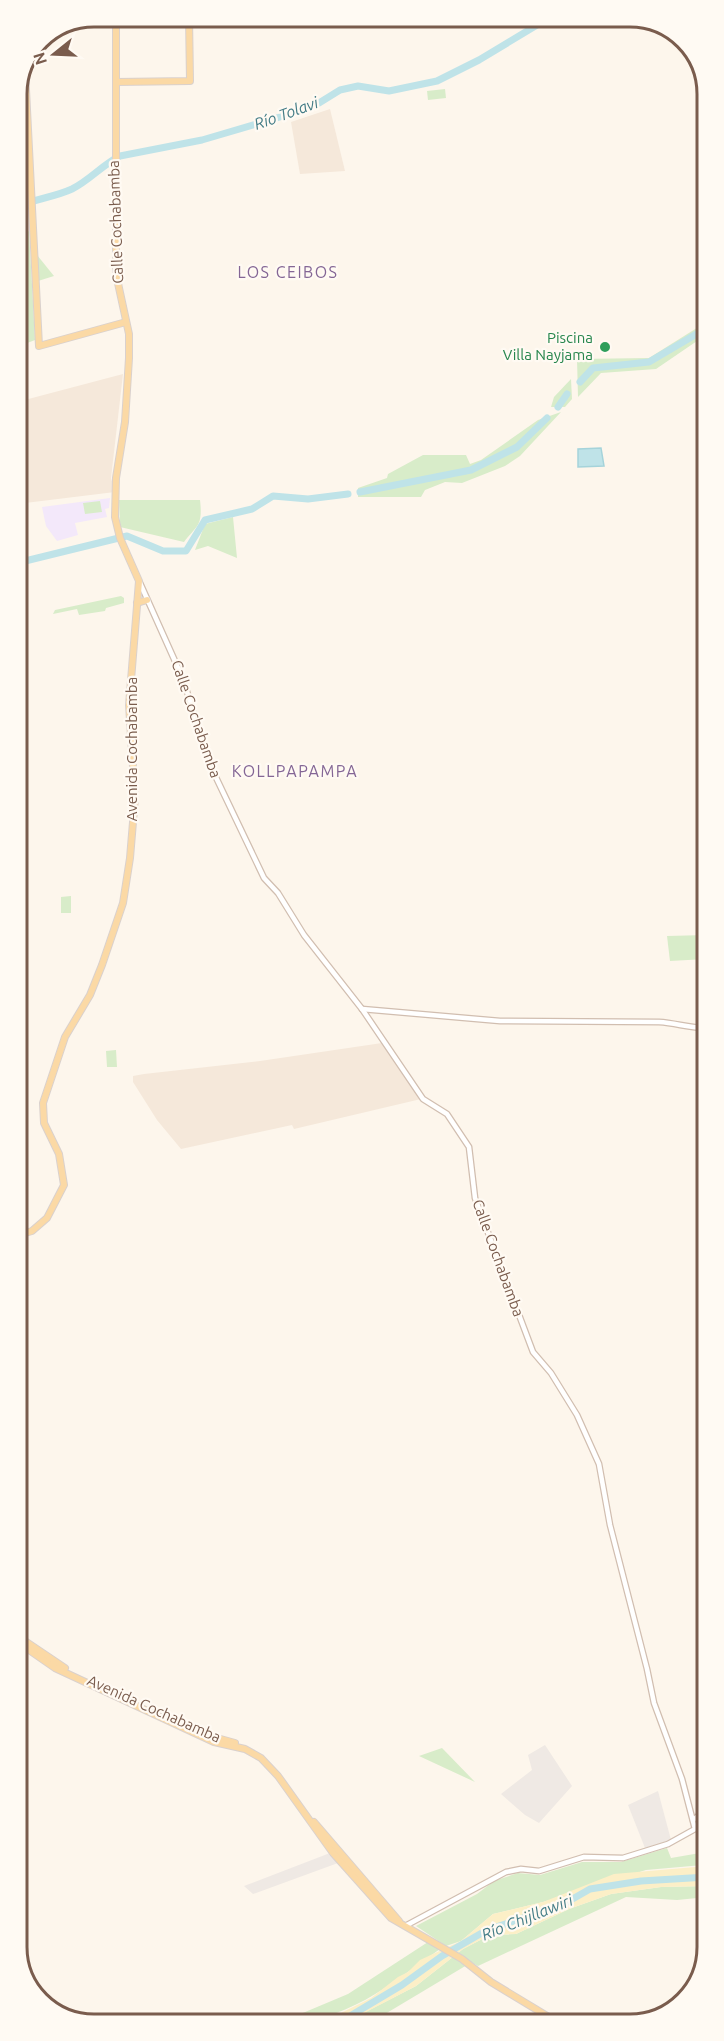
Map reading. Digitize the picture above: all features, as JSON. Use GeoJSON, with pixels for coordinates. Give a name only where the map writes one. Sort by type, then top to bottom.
{"type":"FeatureCollection","features":[{"type":"Feature","properties":{"kind":"main road","name":"Calle Cochabamba"},"geometry":{"type":"LineString","coordinates":[[116,27],[116,274],[129,334],[129,367],[125,422],[115,492],[119,536],[139,581]]}},
{"type":"Feature","properties":{"kind":"main road"},"geometry":{"type":"LineString","coordinates":[[116,82],[190,81],[189,27]]}},
{"type":"Feature","properties":{"kind":"main road"},"geometry":{"type":"LineString","coordinates":[[27,114],[39,345],[126,322]]}},
{"type":"Feature","properties":{"kind":"main road","name":"Avenida Cochabamba"},"geometry":{"type":"LineString","coordinates":[[27,1232],[47,1218],[64,1185],[59,1154],[44,1124],[43,1103],[65,1036],[90,995],[102,965],[124,896],[135,798],[129,705],[139,581]]}},
{"type":"Feature","properties":{"kind":"main road"},"geometry":{"type":"LineString","coordinates":[[137,603],[147,600]]}},
{"type":"Feature","properties":{"kind":"main road","name":"Avenida Cochabamba"},"geometry":{"type":"LineString","coordinates":[[27,1643],[58,1665],[215,1738],[246,1746],[263,1755],[281,1772],[327,1839],[399,1921]]}},
{"type":"Feature","properties":{"kind":"main road","name":"Avenida Cochabamba"},"geometry":{"type":"LineString","coordinates":[[27,1649],[55,1668],[214,1742],[245,1749],[261,1758],[278,1776],[333,1853],[392,1918],[443,1947],[545,2014]]}},
{"type":"Feature","properties":{"kind":"main road","name":"Avenida Cochabamba"},"geometry":{"type":"LineString","coordinates":[[486,1976],[549,2014]]}},
{"type":"Feature","properties":{"kind":"street","name":"Calle Cochabamba"},"geometry":{"type":"LineString","coordinates":[[139,581],[183,679],[211,767],[264,878],[278,893],[304,935],[362,1009],[423,1099],[447,1114],[469,1147],[475,1198],[533,1352],[551,1373],[577,1415],[599,1464],[610,1526],[654,1703],[682,1779],[695,1829],[668,1844],[623,1858],[584,1857],[539,1871],[521,1869],[506,1872],[407,1925]]}},
{"type":"Feature","properties":{"kind":"street"},"geometry":{"type":"LineString","coordinates":[[362,1009],[500,1021],[659,1022],[673,1023],[681,1028],[697,1028]]}},
{"type":"Feature","properties":{"kind":"street"},"geometry":{"type":"LineString","coordinates":[[693,1820],[697,1817]]}},
{"type":"Feature","properties":{"kind":"shaded area"},"geometry":{"type":"Polygon","coordinates":[[[330,109],[345,171],[300,174],[291,122],[330,109]]]}},
{"type":"Feature","properties":{"kind":"shaded area"},"geometry":{"type":"Polygon","coordinates":[[[123,374],[111,478],[115,492],[27,503],[27,399],[123,374]]]}},
{"type":"Feature","properties":{"kind":"shaded area"},"geometry":{"type":"Polygon","coordinates":[[[110,498],[109,508],[105,509],[107,517],[75,523],[78,535],[57,541],[46,526],[42,507],[110,498]]]}},
{"type":"Feature","properties":{"kind":"shaded area"},"geometry":{"type":"Polygon","coordinates":[[[382,1043],[421,1099],[294,1129],[292,1125],[181,1149],[157,1120],[133,1082],[133,1076],[144,1074],[260,1061],[382,1043]]]}},
{"type":"Feature","properties":{"kind":"shaded area"},"geometry":{"type":"Polygon","coordinates":[[[545,1745],[572,1786],[539,1823],[525,1815],[501,1794],[532,1770],[528,1755],[545,1745]]]}},
{"type":"Feature","properties":{"kind":"shaded area"},"geometry":{"type":"Polygon","coordinates":[[[658,1791],[671,1840],[645,1848],[628,1805],[658,1791]]]}},
{"type":"Feature","properties":{"kind":"shaded area"},"geometry":{"type":"Polygon","coordinates":[[[330,1853],[338,1863],[253,1894],[244,1886],[330,1853]]]}},
{"type":"Feature","properties":{"kind":"green space"},"geometry":{"type":"Polygon","coordinates":[[[445,89],[446,98],[428,100],[427,91],[445,89]]]}},
{"type":"Feature","properties":{"kind":"green space"},"geometry":{"type":"Polygon","coordinates":[[[29,231],[35,340],[27,343],[27,232],[29,231]]]}},
{"type":"Feature","properties":{"kind":"green space"},"geometry":{"type":"Polygon","coordinates":[[[37,255],[54,276],[38,281],[37,255]]]}},
{"type":"Feature","properties":{"kind":"green space"},"geometry":{"type":"Polygon","coordinates":[[[697,328],[697,341],[656,369],[601,373],[578,397],[577,359],[649,358],[697,328]]]}},
{"type":"Feature","properties":{"kind":"green space"},"geometry":{"type":"Polygon","coordinates":[[[571,379],[572,399],[565,407],[551,407],[554,397],[571,379]]]}},
{"type":"Feature","properties":{"kind":"green space"},"geometry":{"type":"Polygon","coordinates":[[[561,412],[520,456],[505,466],[462,483],[445,482],[425,490],[421,497],[358,497],[358,488],[387,478],[388,474],[423,455],[466,455],[470,464],[481,460],[538,420],[561,412]]]}},
{"type":"Feature","properties":{"kind":"green space"},"geometry":{"type":"Polygon","coordinates":[[[119,500],[200,500],[200,520],[184,542],[120,527],[119,500]]]}},
{"type":"Feature","properties":{"kind":"green space"},"geometry":{"type":"Polygon","coordinates":[[[100,501],[102,512],[85,514],[83,503],[100,501]]]}},
{"type":"Feature","properties":{"kind":"green space"},"geometry":{"type":"Polygon","coordinates":[[[233,517],[237,558],[208,546],[195,550],[205,524],[233,517]]]}},
{"type":"Feature","properties":{"kind":"green space"},"geometry":{"type":"Polygon","coordinates":[[[121,596],[124,598],[124,603],[106,608],[105,611],[79,615],[77,609],[53,614],[55,610],[121,596]]]}},
{"type":"Feature","properties":{"kind":"green space"},"geometry":{"type":"Polygon","coordinates":[[[71,896],[71,913],[61,913],[61,897],[71,896]]]}},
{"type":"Feature","properties":{"kind":"green space"},"geometry":{"type":"Polygon","coordinates":[[[697,935],[697,960],[670,961],[667,936],[697,935]]]}},
{"type":"Feature","properties":{"kind":"green space"},"geometry":{"type":"Polygon","coordinates":[[[116,1050],[117,1067],[107,1067],[106,1051],[116,1050]]]}},
{"type":"Feature","properties":{"kind":"green space"},"geometry":{"type":"Polygon","coordinates":[[[442,1748],[475,1782],[419,1756],[442,1748]]]}},
{"type":"Feature","properties":{"kind":"green space"},"geometry":{"type":"Polygon","coordinates":[[[667,1848],[671,1858],[697,1854],[697,1866],[646,1870],[543,1902],[493,1914],[461,1941],[446,1946],[416,1926],[477,1894],[494,1881],[518,1873],[540,1875],[582,1862],[621,1862],[667,1848]]]}},
{"type":"Feature","properties":{"kind":"green space"},"geometry":{"type":"Polygon","coordinates":[[[697,1886],[697,1898],[677,1900],[626,1897],[478,1966],[464,1958],[467,1965],[385,2014],[362,2014],[416,1986],[463,1949],[490,1935],[516,1934],[569,1909],[611,1894],[661,1887],[697,1886]]]}},
{"type":"Feature","properties":{"kind":"green space"},"geometry":{"type":"Polygon","coordinates":[[[428,1942],[440,1949],[384,1989],[346,2009],[333,2014],[300,2014],[348,1994],[428,1942]]]}},
{"type":"Feature","properties":{"kind":"sand"},"geometry":{"type":"Polygon","coordinates":[[[697,1867],[697,1886],[661,1887],[611,1894],[569,1909],[516,1934],[490,1935],[463,1949],[416,1986],[362,2014],[339,2014],[371,1998],[408,1972],[420,1960],[461,1941],[493,1914],[543,1902],[614,1874],[697,1867]]]}},
{"type":"Feature","properties":{"kind":"water"},"geometry":{"type":"Polygon","coordinates":[[[601,448],[604,466],[578,467],[578,449],[601,448]]]}},
{"type":"Feature","properties":{"kind":"waterway","name":"Río Tolavi"},"geometry":{"type":"LineString","coordinates":[[27,203],[72,189],[120,156],[202,140],[290,114],[319,103],[340,90],[358,86],[389,91],[437,81],[479,60],[534,27]]}},
{"type":"Feature","properties":{"kind":"waterway"},"geometry":{"type":"LineString","coordinates":[[580,382],[593,368],[649,362],[697,334]]}},
{"type":"Feature","properties":{"kind":"waterway"},"geometry":{"type":"LineString","coordinates":[[558,407],[567,394]]}},
{"type":"Feature","properties":{"kind":"waterway"},"geometry":{"type":"LineString","coordinates":[[360,492],[471,470],[517,447],[547,418]]}},
{"type":"Feature","properties":{"kind":"waterway"},"geometry":{"type":"LineString","coordinates":[[27,561],[127,536],[163,551],[186,551],[205,520],[252,509],[273,496],[308,499],[348,494]]}},
{"type":"Feature","properties":{"kind":"waterway","name":"Río Chijllawiri"},"geometry":{"type":"LineString","coordinates":[[353,2014],[402,1985],[442,1956],[487,1930],[562,1905],[590,1889],[641,1881],[697,1878]]}},
{"type":"Feature","properties":{"kind":"place","name":"Piscina Villa Nayjama"},"geometry":{"type":"Point","coordinates":[605,347]}},
{"type":"Feature","properties":{"kind":"district","name":"LOS CEIBOS"},"geometry":{"type":"Point","coordinates":[288,272]}},
{"type":"Feature","properties":{"kind":"district","name":"KOLLPAPAMPA"},"geometry":{"type":"Point","coordinates":[295,771]}}]}
